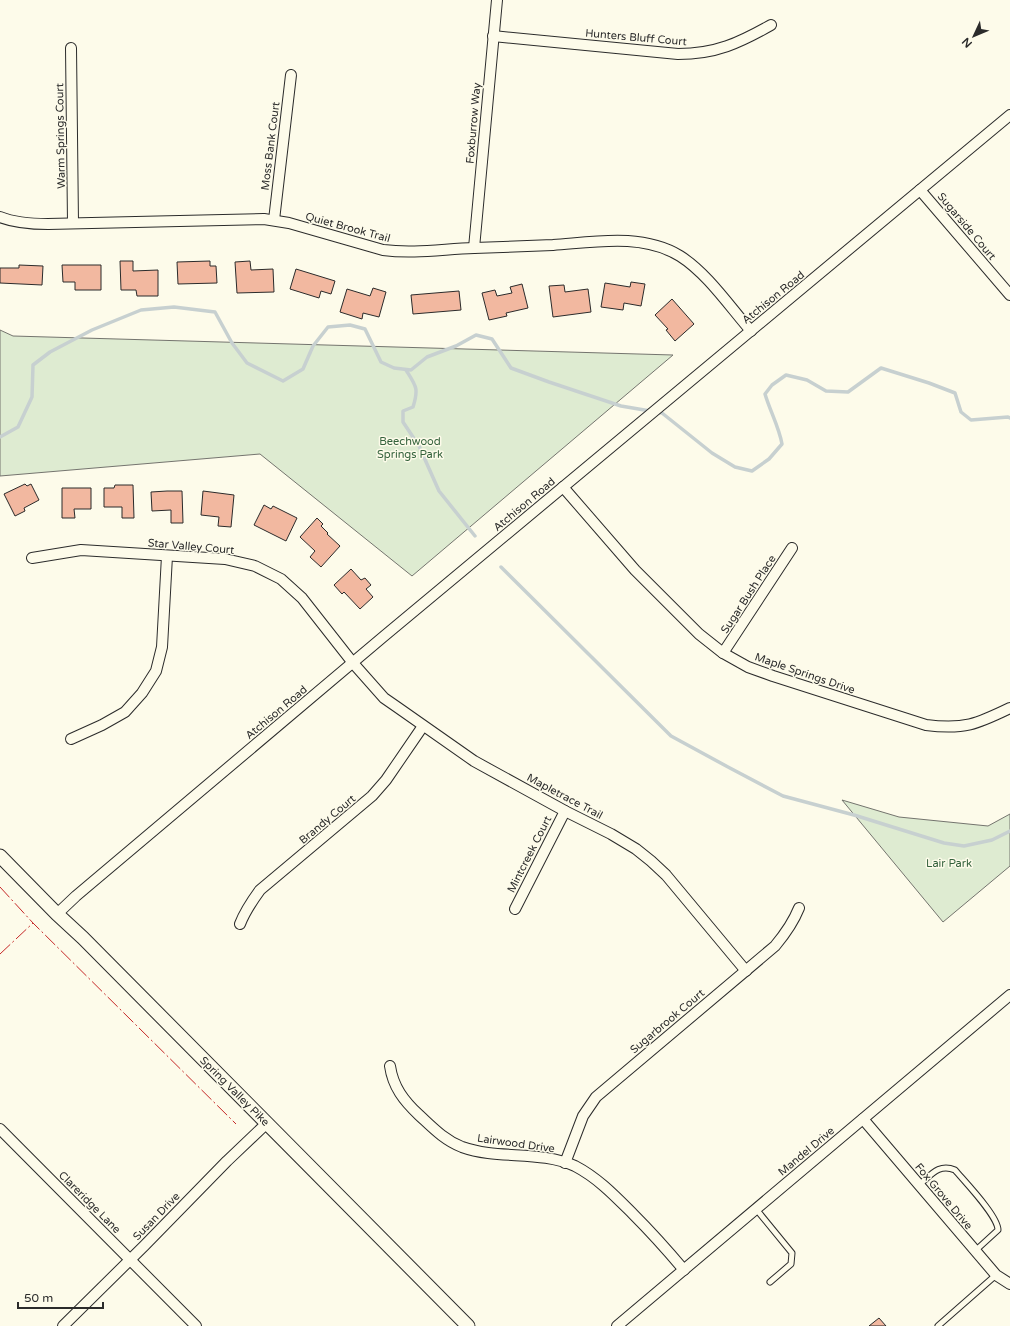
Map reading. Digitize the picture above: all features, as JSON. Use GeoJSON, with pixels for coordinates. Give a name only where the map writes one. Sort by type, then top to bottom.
{"type":"FeatureCollection","features":[{"type":"Feature","properties":{"kind":"street","name":"Foxburrow Way"},"geometry":{"type":"LineString","coordinates":[[474,248],[497,0]]}},
{"type":"Feature","properties":{"kind":"street","name":"Hunters Bluff Court"},"geometry":{"type":"LineString","coordinates":[[493,36],[689,54],[722,48],[744,39],[771,25]]}},
{"type":"Feature","properties":{"kind":"street","name":"Warm Springs Court"},"geometry":{"type":"LineString","coordinates":[[71,48],[73,223]]}},
{"type":"Feature","properties":{"kind":"street","name":"Moss Bank Court"},"geometry":{"type":"LineString","coordinates":[[274,220],[291,75]]}},
{"type":"Feature","properties":{"kind":"street","name":"Atchison Road"},"geometry":{"type":"LineString","coordinates":[[57,914],[82,891],[353,663],[1010,115]]}},
{"type":"Feature","properties":{"kind":"street","name":"Sugarside Court"},"geometry":{"type":"LineString","coordinates":[[920,190],[1010,295]]}},
{"type":"Feature","properties":{"kind":"street","name":"Quiet Brook Trail"},"geometry":{"type":"LineString","coordinates":[[0,217],[31,224],[264,219],[274,220],[383,250],[416,252],[626,241],[641,242],[661,247],[679,255],[692,264],[703,274],[750,331]]}},
{"type":"Feature","properties":{"kind":"street","name":"Maple Springs Drive"},"geometry":{"type":"LineString","coordinates":[[564,487],[635,570],[699,634],[723,653],[748,666],[773,676],[926,725],[944,728],[972,725],[1010,708]]}},
{"type":"Feature","properties":{"kind":"street","name":"Sugar Bush Place"},"geometry":{"type":"LineString","coordinates":[[723,653],[792,548]]}},
{"type":"Feature","properties":{"kind":"street","name":"Star Valley Court"},"geometry":{"type":"LineString","coordinates":[[32,558],[80,550],[225,559],[255,566],[281,579],[302,598],[353,663]]}},
{"type":"Feature","properties":{"kind":"street"},"geometry":{"type":"LineString","coordinates":[[71,739],[102,725],[125,712],[142,693],[156,671],[162,647],[167,556]]}},
{"type":"Feature","properties":{"kind":"street","name":"Mapletrace Trail"},"geometry":{"type":"LineString","coordinates":[[353,663],[384,698],[474,761],[611,834],[636,849],[652,861],[671,881],[746,971]]}},
{"type":"Feature","properties":{"kind":"street","name":"Brandy Court"},"geometry":{"type":"LineString","coordinates":[[240,924],[251,901],[260,890],[372,796],[386,780],[423,726]]}},
{"type":"Feature","properties":{"kind":"street","name":"Mintcreek Court"},"geometry":{"type":"LineString","coordinates":[[515,909],[565,810]]}},
{"type":"Feature","properties":{"kind":"street","name":"Spring Valley Pike"},"geometry":{"type":"LineString","coordinates":[[0,856],[468,1326]]}},
{"type":"Feature","properties":{"kind":"street","name":"Sugarbrook Court"},"geometry":{"type":"LineString","coordinates":[[566,1163],[583,1116],[596,1097],[775,946],[793,922],[799,908]]}},
{"type":"Feature","properties":{"kind":"street","name":"Mandel Drive"},"geometry":{"type":"LineString","coordinates":[[617,1326],[1010,995]]}},
{"type":"Feature","properties":{"kind":"street","name":"Lairwood Drive"},"geometry":{"type":"LineString","coordinates":[[390,1066],[394,1083],[402,1098],[440,1135],[462,1147],[483,1152],[550,1159],[566,1163],[590,1175],[610,1190],[660,1242],[684,1270]]}},
{"type":"Feature","properties":{"kind":"street","name":"Fox Grove Drive"},"geometry":{"type":"LineString","coordinates":[[863,1118],[996,1275],[1010,1284]]}},
{"type":"Feature","properties":{"kind":"street","name":"Susan Drive"},"geometry":{"type":"LineString","coordinates":[[63,1326],[267,1123]]}},
{"type":"Feature","properties":{"kind":"street","name":"Clareridge Lane"},"geometry":{"type":"LineString","coordinates":[[0,1129],[196,1326]]}},
{"type":"Feature","properties":{"kind":"lane"},"geometry":{"type":"LineString","coordinates":[[919,1185],[942,1168],[948,1167],[955,1170],[992,1214],[998,1224],[998,1230],[975,1251]]}},
{"type":"Feature","properties":{"kind":"lane"},"geometry":{"type":"LineString","coordinates":[[756,1209],[792,1253],[791,1264],[770,1282]]}},
{"type":"Feature","properties":{"kind":"lane"},"geometry":{"type":"LineString","coordinates":[[938,1326],[996,1275]]}},
{"type":"Feature","properties":{"kind":"green space","name":"Beechwood Springs Park"},"geometry":{"type":"Polygon","coordinates":[[[0,330],[13,336],[673,355],[412,576],[260,454],[0,476],[0,330]]]}},
{"type":"Feature","properties":{"kind":"green space","name":"Lair Park"},"geometry":{"type":"Polygon","coordinates":[[[842,800],[899,817],[988,826],[1010,814],[1010,866],[943,922],[842,800]]]}},
{"type":"Feature","properties":{"kind":"building"},"geometry":{"type":"Polygon","coordinates":[[[120,261],[133,261],[133,271],[158,270],[158,296],[137,296],[136,290],[121,290],[120,261]]]}},
{"type":"Feature","properties":{"kind":"building"},"geometry":{"type":"Polygon","coordinates":[[[210,261],[210,266],[216,266],[217,283],[178,284],[177,262],[210,261]]]}},
{"type":"Feature","properties":{"kind":"building"},"geometry":{"type":"Polygon","coordinates":[[[250,261],[251,270],[273,269],[274,292],[237,293],[235,262],[250,261]]]}},
{"type":"Feature","properties":{"kind":"building"},"geometry":{"type":"Polygon","coordinates":[[[19,265],[43,266],[42,285],[0,283],[0,268],[19,268],[19,265]]]}},
{"type":"Feature","properties":{"kind":"building"},"geometry":{"type":"Polygon","coordinates":[[[62,265],[101,265],[101,290],[75,290],[75,282],[63,282],[62,265]]]}},
{"type":"Feature","properties":{"kind":"building"},"geometry":{"type":"Polygon","coordinates":[[[296,269],[335,281],[331,294],[321,291],[319,298],[290,289],[296,269]]]}},
{"type":"Feature","properties":{"kind":"building"},"geometry":{"type":"Polygon","coordinates":[[[631,282],[645,284],[641,306],[624,303],[623,310],[601,307],[605,283],[630,287],[631,282]]]}},
{"type":"Feature","properties":{"kind":"building"},"geometry":{"type":"Polygon","coordinates":[[[522,284],[528,308],[506,313],[507,316],[489,320],[482,293],[495,290],[497,296],[512,293],[510,287],[522,284]]]}},
{"type":"Feature","properties":{"kind":"building"},"geometry":{"type":"Polygon","coordinates":[[[564,285],[565,292],[588,289],[591,312],[553,317],[549,286],[564,285]]]}},
{"type":"Feature","properties":{"kind":"building"},"geometry":{"type":"Polygon","coordinates":[[[373,288],[386,292],[379,317],[363,313],[362,319],[340,312],[347,289],[370,296],[373,288]]]}},
{"type":"Feature","properties":{"kind":"building"},"geometry":{"type":"Polygon","coordinates":[[[459,291],[461,310],[413,314],[411,295],[459,291]]]}},
{"type":"Feature","properties":{"kind":"building"},"geometry":{"type":"Polygon","coordinates":[[[672,299],[694,324],[675,341],[666,330],[668,329],[655,315],[672,299]]]}},
{"type":"Feature","properties":{"kind":"building"},"geometry":{"type":"Polygon","coordinates":[[[25,484],[27,486],[31,484],[39,500],[24,508],[25,511],[15,516],[4,494],[25,484]]]}},
{"type":"Feature","properties":{"kind":"building"},"geometry":{"type":"Polygon","coordinates":[[[115,485],[133,485],[134,518],[122,518],[122,507],[104,507],[104,488],[114,488],[115,485]]]}},
{"type":"Feature","properties":{"kind":"building"},"geometry":{"type":"Polygon","coordinates":[[[62,488],[91,488],[91,509],[74,509],[75,518],[62,518],[62,488]]]}},
{"type":"Feature","properties":{"kind":"building"},"geometry":{"type":"Polygon","coordinates":[[[182,491],[183,523],[171,523],[171,510],[152,511],[151,492],[182,491]]]}},
{"type":"Feature","properties":{"kind":"building"},"geometry":{"type":"Polygon","coordinates":[[[203,491],[234,495],[231,527],[218,526],[219,517],[201,515],[203,491]]]}},
{"type":"Feature","properties":{"kind":"building"},"geometry":{"type":"Polygon","coordinates":[[[264,505],[271,509],[273,506],[297,518],[286,541],[254,525],[264,505]]]}},
{"type":"Feature","properties":{"kind":"building"},"geometry":{"type":"Polygon","coordinates":[[[317,518],[323,524],[321,526],[328,533],[327,534],[340,546],[321,567],[310,557],[315,551],[300,537],[317,518]]]}},
{"type":"Feature","properties":{"kind":"building"},"geometry":{"type":"Polygon","coordinates":[[[351,569],[361,580],[365,578],[371,585],[366,589],[373,597],[360,609],[344,592],[342,594],[334,585],[351,569]]]}},
{"type":"Feature","properties":{"kind":"building"},"geometry":{"type":"Polygon","coordinates":[[[879,1318],[886,1326],[869,1326],[879,1318]]]}},
{"type":"Feature","properties":{"kind":"waterway"},"geometry":{"type":"LineString","coordinates":[[0,437],[18,427],[32,397],[33,365],[50,352],[92,330],[141,310],[174,307],[215,312],[232,343],[247,363],[283,381],[303,369],[313,346],[328,327],[350,325],[365,329],[381,362],[394,368],[411,370],[427,357],[456,346],[476,335],[492,339],[511,368],[621,406],[662,413],[712,453],[735,467],[752,471],[769,459],[782,444],[779,431],[765,394],[772,385],[786,375],[807,380],[826,391],[848,392],[881,368],[955,393],[961,412],[971,420],[1010,418]]}},
{"type":"Feature","properties":{"kind":"waterway"},"geometry":{"type":"LineString","coordinates":[[406,370],[416,387],[416,395],[413,407],[403,411],[403,422],[419,446],[439,491],[475,536]]}},
{"type":"Feature","properties":{"kind":"waterway"},"geometry":{"type":"LineString","coordinates":[[501,567],[671,736],[783,796],[854,815],[944,843],[964,846],[992,840],[1010,831]]}},
{"type":"Feature","properties":{"kind":"power"},"geometry":{"type":"LineString","coordinates":[[0,887],[33,923],[236,1124]]}},
{"type":"Feature","properties":{"kind":"power"},"geometry":{"type":"LineString","coordinates":[[0,954],[33,923]]}}]}
